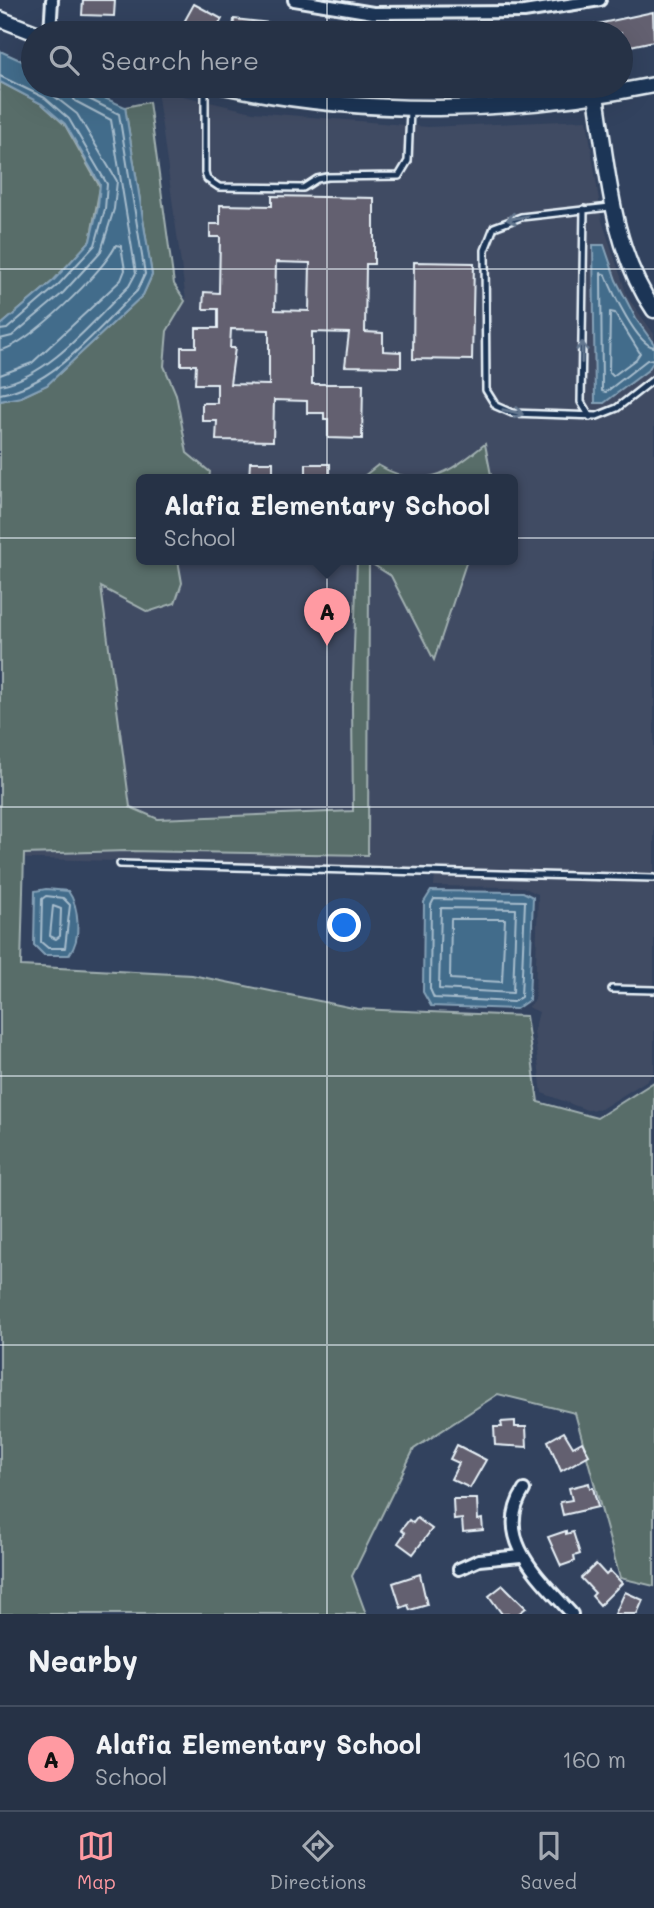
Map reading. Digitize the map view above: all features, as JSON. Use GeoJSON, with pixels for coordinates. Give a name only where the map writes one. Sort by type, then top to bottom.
{"type":"FeatureCollection","features":[{"type":"Feature","properties":{"kind":"street"},"geometry":{"type":"LineString","coordinates":[[51,21],[52,0]]}},
{"type":"Feature","properties":{"kind":"street"},"geometry":{"type":"LineString","coordinates":[[294,0],[373,13],[524,12],[600,0]]}},
{"type":"Feature","properties":{"kind":"street"},"geometry":{"type":"LineString","coordinates":[[0,19],[21,27]]}},
{"type":"Feature","properties":{"kind":"street"},"geometry":{"type":"LineString","coordinates":[[633,89],[654,85]]}},
{"type":"Feature","properties":{"kind":"street"},"geometry":{"type":"LineString","coordinates":[[294,98],[342,106],[410,107],[507,105],[576,98]]}},
{"type":"Feature","properties":{"kind":"street"},"geometry":{"type":"LineString","coordinates":[[596,98],[613,206],[631,268],[654,310]]}},
{"type":"Feature","properties":{"kind":"street"},"geometry":{"type":"LineString","coordinates":[[524,1490],[513,1507],[515,1535],[521,1556],[572,1614]]}},
{"type":"Feature","properties":{"kind":"street"},"geometry":{"type":"LineString","coordinates":[[459,1569],[479,1560],[521,1556]]}},
{"type":"Feature","properties":{"kind":"lane"},"geometry":{"type":"LineString","coordinates":[[205,98],[205,172],[207,179],[219,187],[303,188],[317,178],[399,176],[408,161],[410,107]]}},
{"type":"Feature","properties":{"kind":"lane"},"geometry":{"type":"LineString","coordinates":[[613,206],[507,220],[490,233],[485,250],[484,380],[491,399],[512,414],[590,417],[610,412],[654,379]]}},
{"type":"Feature","properties":{"kind":"lane"},"geometry":{"type":"LineString","coordinates":[[584,209],[581,402],[590,417]]}},
{"type":"Feature","properties":{"kind":"lane"},"geometry":{"type":"LineString","coordinates":[[120,864],[654,878]]}},
{"type":"Feature","properties":{"kind":"lane"},"geometry":{"type":"LineString","coordinates":[[612,989],[654,990]]}},
{"type":"Feature","properties":{"kind":"shaded area"},"geometry":{"type":"Polygon","coordinates":[[[158,98],[192,98],[253,112],[428,127],[587,120],[602,221],[628,298],[654,334],[654,875],[0,858],[41,433],[186,300],[158,98]]]}},
{"type":"Feature","properties":{"kind":"shaded area"},"geometry":{"type":"Polygon","coordinates":[[[435,875],[654,880],[654,1071],[649,1079],[601,1109],[587,1110],[542,1093],[534,1031],[539,1012],[528,1007],[535,1000],[538,894],[523,887],[434,886],[435,875]]]}},
{"type":"Feature","properties":{"kind":"green space"},"geometry":{"type":"Polygon","coordinates":[[[0,82],[21,93],[21,98],[31,98],[42,104],[65,125],[100,187],[90,241],[53,281],[0,326],[0,82]]]}},
{"type":"Feature","properties":{"kind":"green space"},"geometry":{"type":"Polygon","coordinates":[[[149,102],[174,284],[185,301],[167,331],[164,366],[176,394],[187,453],[210,472],[136,474],[136,565],[179,565],[182,583],[175,603],[148,612],[101,587],[130,807],[158,819],[353,811],[352,706],[357,565],[369,565],[368,855],[127,851],[24,854],[21,966],[192,975],[358,1009],[526,1016],[538,1102],[597,1118],[654,1082],[654,1586],[620,1578],[575,1413],[498,1394],[414,1449],[352,1576],[366,1614],[0,1614],[0,401],[21,397],[47,385],[143,295],[152,275],[125,107],[149,102]]]}},
{"type":"Feature","properties":{"kind":"green space"},"geometry":{"type":"Polygon","coordinates":[[[485,444],[491,474],[440,474],[485,444]]]}},
{"type":"Feature","properties":{"kind":"green space"},"geometry":{"type":"Polygon","coordinates":[[[378,465],[398,474],[367,474],[378,465]]]}},
{"type":"Feature","properties":{"kind":"green space"},"geometry":{"type":"Polygon","coordinates":[[[374,565],[465,565],[434,660],[391,576],[374,565]]]}},
{"type":"Feature","properties":{"kind":"water"},"geometry":{"type":"Polygon","coordinates":[[[0,51],[21,61],[21,93],[0,82],[0,51]]]}},
{"type":"Feature","properties":{"kind":"water"},"geometry":{"type":"Polygon","coordinates":[[[31,98],[104,98],[125,107],[152,275],[143,295],[47,385],[21,397],[0,401],[0,326],[53,281],[90,241],[98,207],[100,184],[65,124],[42,104],[31,98]]]}},
{"type":"Feature","properties":{"kind":"water"},"geometry":{"type":"Polygon","coordinates":[[[593,245],[604,245],[616,280],[636,319],[654,344],[654,361],[648,370],[604,403],[595,403],[593,245]]]}},
{"type":"Feature","properties":{"kind":"water"},"geometry":{"type":"Polygon","coordinates":[[[35,891],[68,891],[75,905],[77,932],[69,955],[44,955],[34,945],[35,891]]]}},
{"type":"Feature","properties":{"kind":"water"},"geometry":{"type":"Polygon","coordinates":[[[431,891],[523,892],[533,897],[529,1000],[516,1009],[431,1006],[423,992],[424,902],[431,891]]]}},
{"type":"Feature","properties":{"kind":"building"},"geometry":{"type":"Polygon","coordinates":[[[83,0],[115,0],[114,16],[82,15],[83,0]]]}},
{"type":"Feature","properties":{"kind":"building"},"geometry":{"type":"Polygon","coordinates":[[[194,4],[222,19],[221,21],[185,21],[194,4]]]}},
{"type":"Feature","properties":{"kind":"building"},"geometry":{"type":"Polygon","coordinates":[[[653,12],[654,41],[633,45],[633,21],[611,21],[653,12]]]}},
{"type":"Feature","properties":{"kind":"building"},"geometry":{"type":"Polygon","coordinates":[[[272,196],[374,198],[374,264],[366,264],[365,332],[383,333],[383,351],[401,352],[401,367],[345,366],[349,333],[312,332],[312,384],[363,384],[362,439],[328,438],[328,419],[324,419],[324,413],[307,413],[307,401],[274,400],[273,441],[216,440],[217,421],[202,421],[202,403],[217,403],[217,384],[195,384],[196,365],[181,365],[181,347],[196,347],[196,328],[218,328],[218,309],[203,309],[204,292],[219,293],[220,237],[210,237],[210,224],[220,224],[220,205],[272,206],[272,196]],[[276,262],[275,310],[309,311],[310,263],[276,262]],[[231,329],[230,348],[235,348],[230,384],[269,385],[269,330],[231,329]]]}},
{"type":"Feature","properties":{"kind":"building"},"geometry":{"type":"Polygon","coordinates":[[[414,262],[474,263],[472,360],[413,359],[414,262]]]}},
{"type":"Feature","properties":{"kind":"building"},"geometry":{"type":"Polygon","coordinates":[[[250,462],[273,462],[273,474],[249,474],[250,462]]]}},
{"type":"Feature","properties":{"kind":"building"},"geometry":{"type":"Polygon","coordinates":[[[306,464],[330,464],[330,474],[306,474],[306,464]]]}},
{"type":"Feature","properties":{"kind":"building"},"geometry":{"type":"Polygon","coordinates":[[[515,1421],[515,1427],[526,1427],[527,1447],[495,1445],[494,1427],[502,1427],[501,1422],[515,1421]]]}},
{"type":"Feature","properties":{"kind":"building"},"geometry":{"type":"Polygon","coordinates":[[[564,1432],[573,1447],[582,1442],[589,1455],[561,1471],[548,1441],[564,1432]]]}},
{"type":"Feature","properties":{"kind":"building"},"geometry":{"type":"Polygon","coordinates":[[[457,1445],[486,1460],[470,1488],[451,1479],[459,1463],[450,1459],[457,1445]]]}},
{"type":"Feature","properties":{"kind":"building"},"geometry":{"type":"Polygon","coordinates":[[[589,1483],[598,1507],[563,1515],[560,1502],[572,1500],[569,1488],[589,1483]]]}},
{"type":"Feature","properties":{"kind":"building"},"geometry":{"type":"Polygon","coordinates":[[[453,1499],[477,1499],[478,1520],[482,1519],[483,1530],[463,1532],[462,1519],[454,1520],[453,1499]]]}},
{"type":"Feature","properties":{"kind":"building"},"geometry":{"type":"Polygon","coordinates":[[[417,1518],[432,1529],[413,1554],[398,1543],[405,1533],[401,1530],[409,1520],[413,1523],[417,1518]]]}},
{"type":"Feature","properties":{"kind":"building"},"geometry":{"type":"Polygon","coordinates":[[[566,1531],[566,1534],[573,1532],[580,1554],[574,1556],[575,1561],[561,1566],[548,1537],[566,1531]]]}},
{"type":"Feature","properties":{"kind":"building"},"geometry":{"type":"Polygon","coordinates":[[[596,1564],[606,1575],[610,1571],[622,1583],[600,1605],[592,1596],[595,1593],[581,1578],[596,1564]]]}},
{"type":"Feature","properties":{"kind":"building"},"geometry":{"type":"Polygon","coordinates":[[[420,1574],[427,1605],[410,1610],[408,1605],[401,1608],[393,1583],[420,1574]]]}},
{"type":"Feature","properties":{"kind":"building"},"geometry":{"type":"Polygon","coordinates":[[[503,1585],[526,1608],[518,1614],[502,1614],[489,1596],[503,1585]]]}},
{"type":"Feature","properties":{"kind":"building"},"geometry":{"type":"Polygon","coordinates":[[[625,1592],[643,1600],[637,1614],[615,1614],[625,1592]]]}},
{"type":"Feature","properties":{"kind":"place","name":"Alafia Elementary School"},"geometry":{"type":"Point","coordinates":[327,646]}}]}
